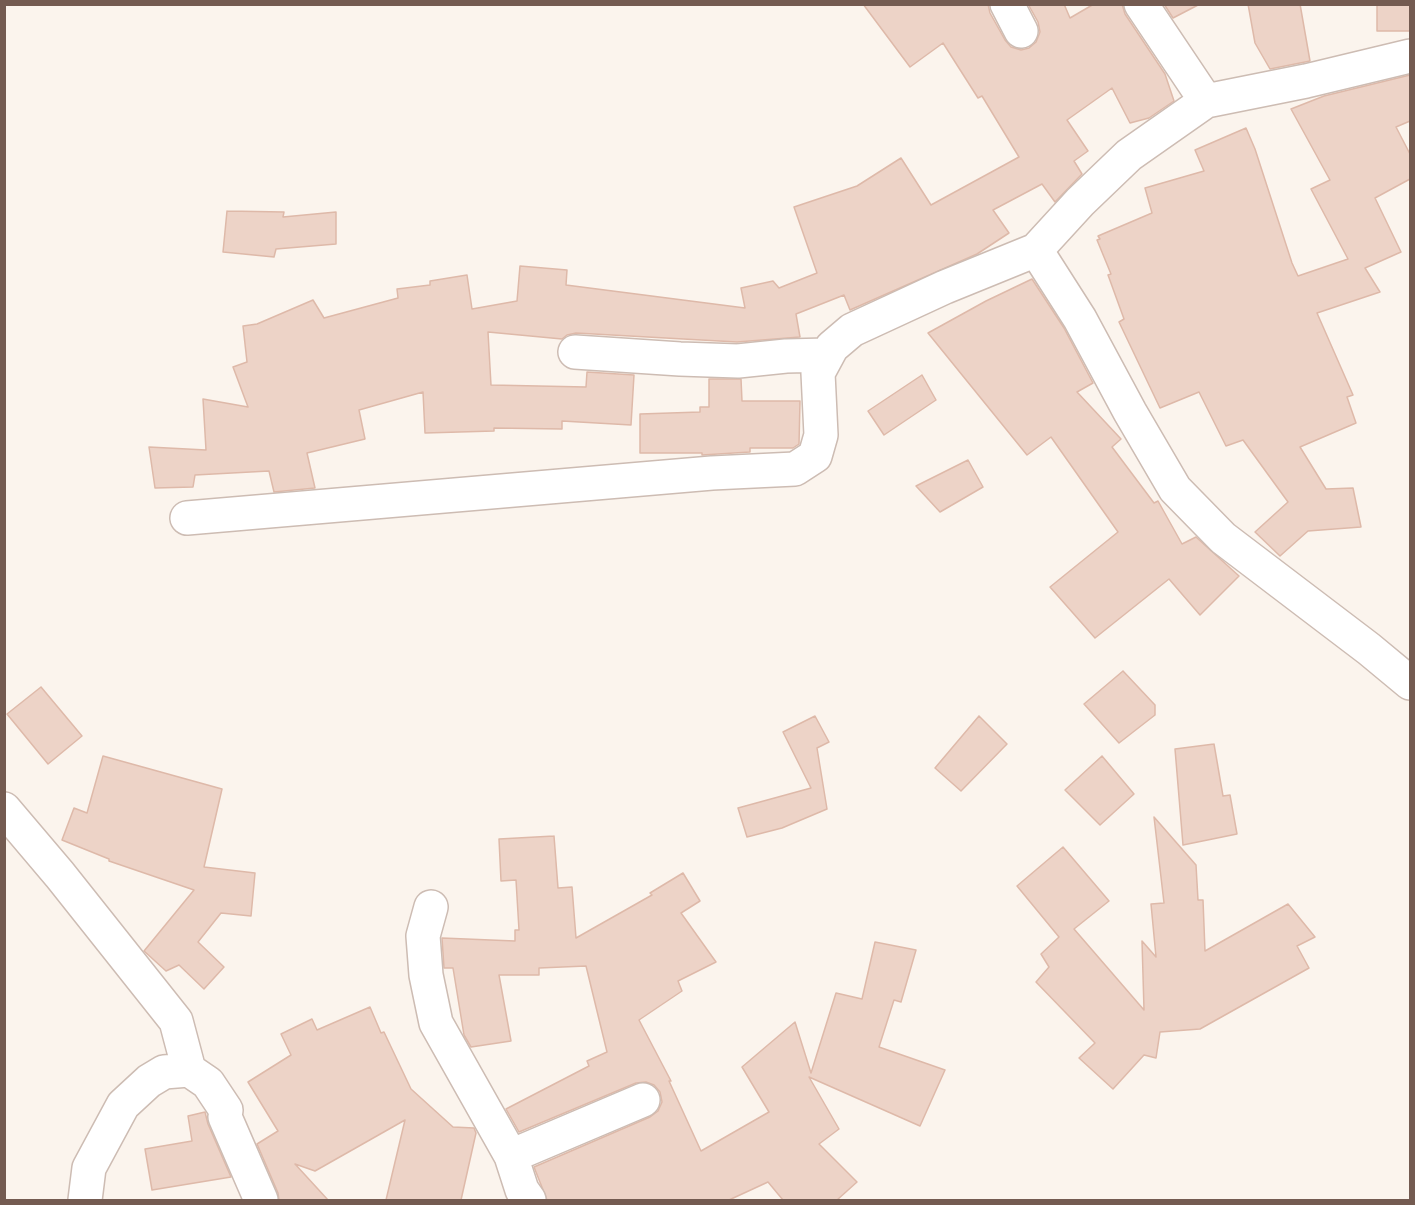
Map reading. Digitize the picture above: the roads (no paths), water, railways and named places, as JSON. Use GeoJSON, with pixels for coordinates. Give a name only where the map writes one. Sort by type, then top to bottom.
{"type":"FeatureCollection","features":[{"type":"Feature","properties":{"kind":"street"},"geometry":{"type":"LineString","coordinates":[[1141,4],[1206,101]]}},
{"type":"Feature","properties":{"kind":"street"},"geometry":{"type":"LineString","coordinates":[[187,518],[712,473],[795,469],[815,456],[821,435],[818,373],[832,347],[852,330],[945,287],[1036,250],[1128,155],[1206,101],[1306,81],[1410,56]]}},
{"type":"Feature","properties":{"kind":"street"},"geometry":{"type":"LineString","coordinates":[[1036,250],[1080,319],[1175,489],[1223,538],[1410,682]]}},
{"type":"Feature","properties":{"kind":"street"},"geometry":{"type":"LineString","coordinates":[[575,352],[680,360],[828,356]]}},
{"type":"Feature","properties":{"kind":"street"},"geometry":{"type":"LineString","coordinates":[[4,809],[60,875],[176,1021],[189,1070]]}},
{"type":"Feature","properties":{"kind":"street"},"geometry":{"type":"LineString","coordinates":[[431,907],[423,936],[426,975],[436,1023],[510,1156],[522,1190],[529,1200]]}},
{"type":"Feature","properties":{"kind":"street"},"geometry":{"type":"LineString","coordinates":[[85,1200],[89,1168],[123,1105],[149,1081],[164,1072],[189,1070],[208,1083],[226,1110],[225,1117],[261,1200]]}},
{"type":"Feature","properties":{"kind":"street"},"geometry":{"type":"LineString","coordinates":[[510,1156],[643,1100]]}}]}
